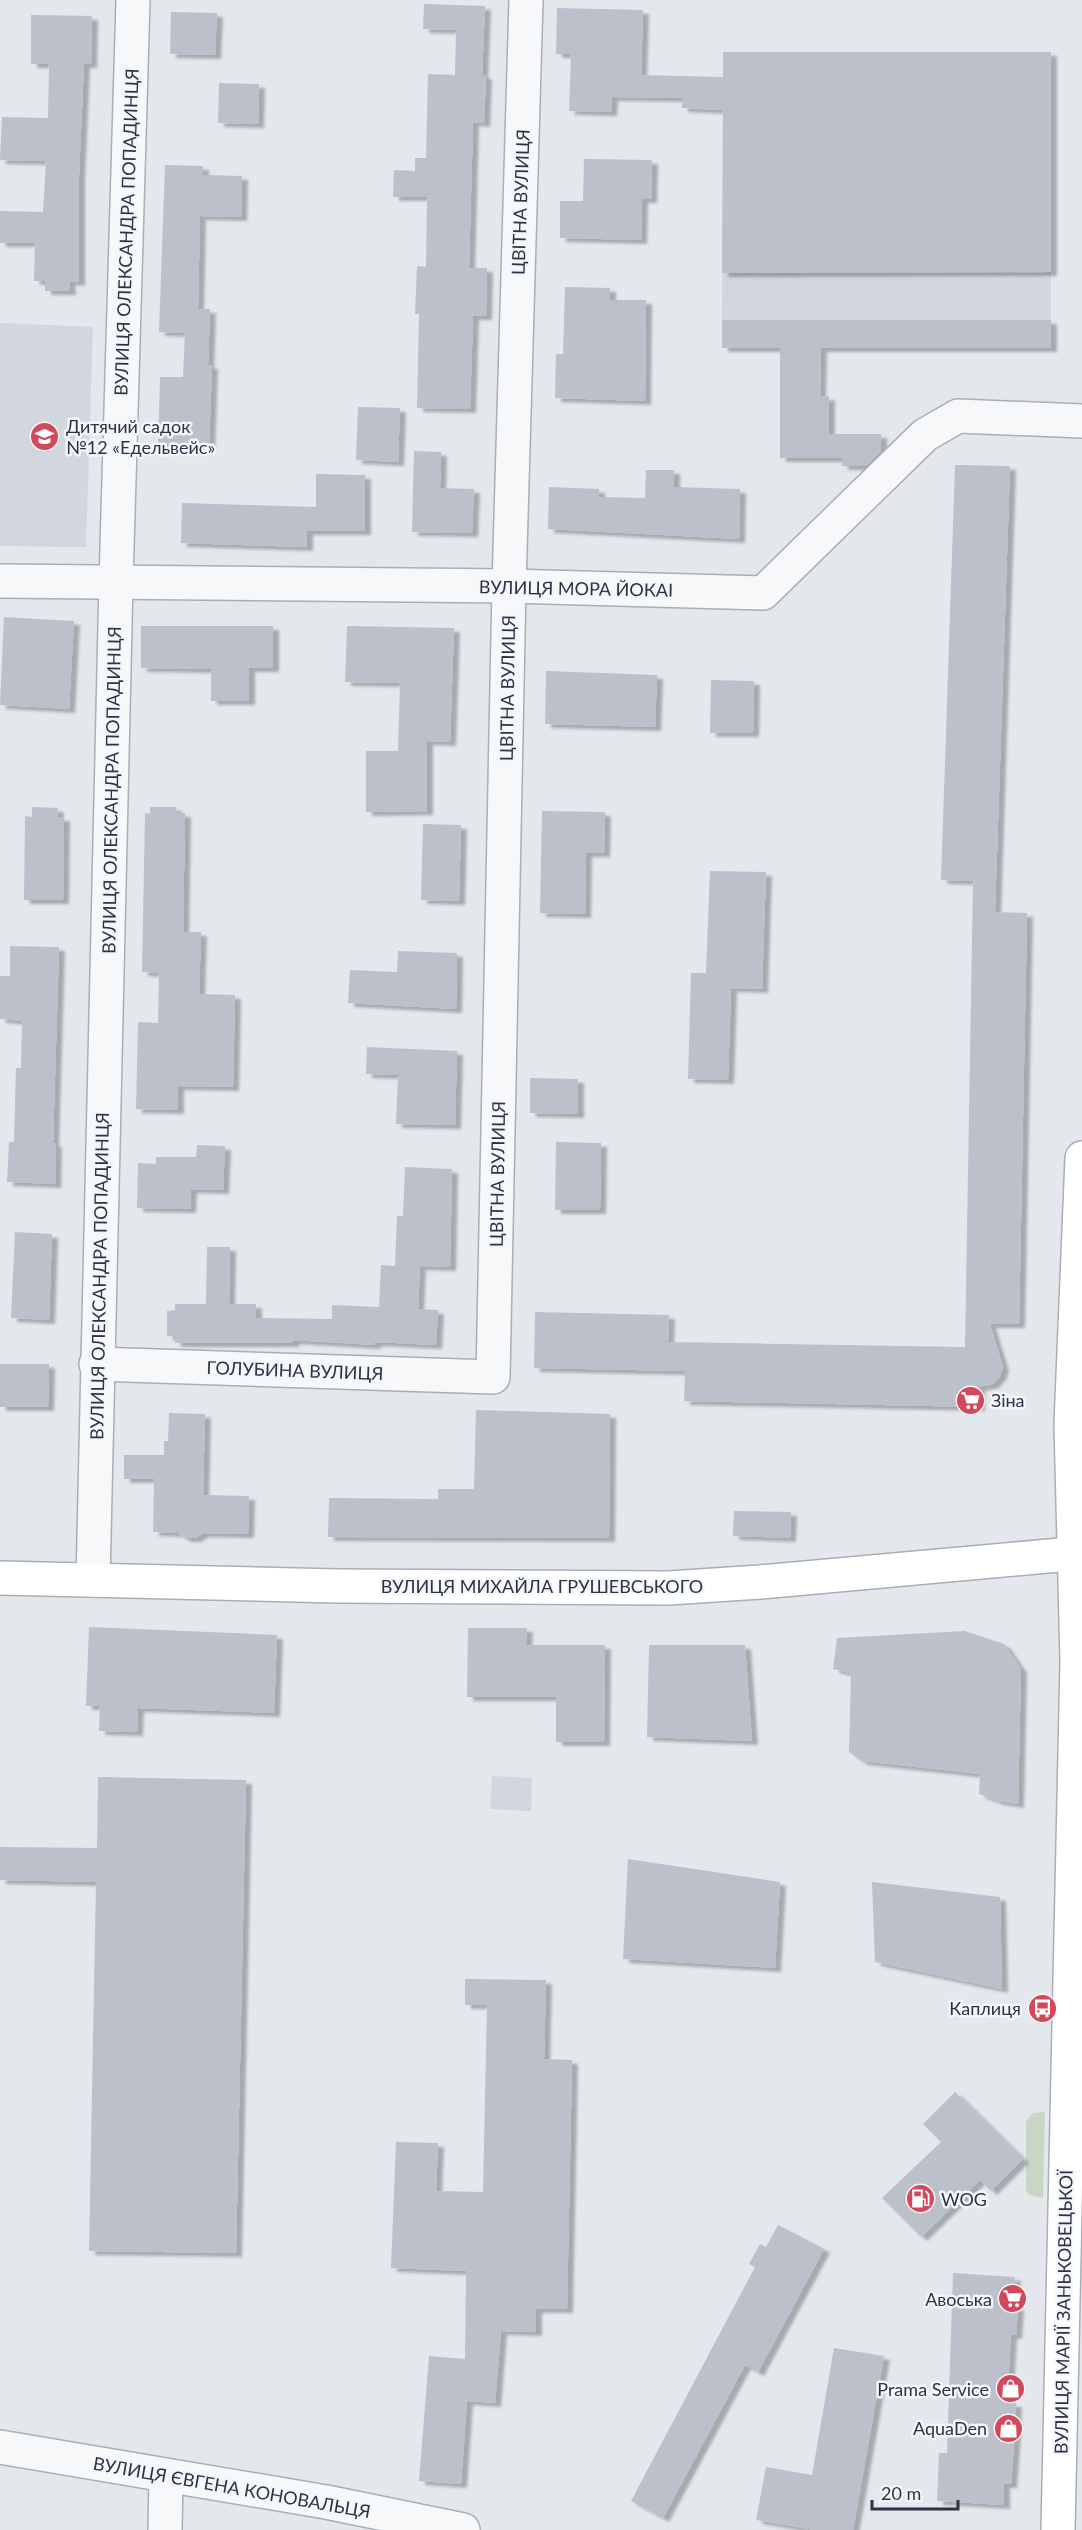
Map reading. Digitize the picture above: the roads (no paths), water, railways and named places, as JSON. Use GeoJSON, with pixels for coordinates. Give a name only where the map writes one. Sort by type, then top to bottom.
{"type":"FeatureCollection","features":[{"type":"Feature","properties":{"kind":"street","name":"ВУЛИЦЯ ОЛЕКСАНДРА ПОПАДИНЦЯ"},"geometry":{"type":"LineString","coordinates":[[93,1580],[96,1364],[133,0]]}},
{"type":"Feature","properties":{"kind":"street","name":"ЦВІТНА ВУЛИЦЯ"},"geometry":{"type":"LineString","coordinates":[[493,1377],[509,586],[526,0]]}},
{"type":"Feature","properties":{"kind":"street","name":"ВУЛИЦЯ МОРА ЙОКАІ"},"geometry":{"type":"LineString","coordinates":[[0,580],[509,586],[763,593],[925,435],[958,416],[1082,421]]}},
{"type":"Feature","properties":{"kind":"street","name":"ВУЛИЦЯ МАРІЇ ЗАНЬКОВЕЦЬКОЇ"},"geometry":{"type":"LineString","coordinates":[[1058,2530],[1073,2288],[1078,1553],[1071,1424],[1082,1158]]}},
{"type":"Feature","properties":{"kind":"street","name":"ГОЛУБИНА ВУЛИЦЯ"},"geometry":{"type":"LineString","coordinates":[[96,1364],[493,1377]]}},
{"type":"Feature","properties":{"kind":"street","name":"ВУЛИЦЯ МИХАЙЛА ГРУШЕВСЬКОГО"},"geometry":{"type":"LineString","coordinates":[[0,1578],[337,1586],[669,1588],[1078,1553]]}},
{"type":"Feature","properties":{"kind":"street","name":"ВУЛИЦЯ ЄВГЕНА КОНОВАЛЬЦЯ"},"geometry":{"type":"LineString","coordinates":[[0,2447],[326,2502],[462,2530]]}},
{"type":"Feature","properties":{"kind":"street"},"geometry":{"type":"LineString","coordinates":[[165,2530],[166,2476]]}},
{"type":"Feature","properties":{"kind":"place","name":"Дитячий садок №12 «Едельвейс»"},"geometry":{"type":"Point","coordinates":[45,436]}},
{"type":"Feature","properties":{"kind":"place","name":"Зіна"},"geometry":{"type":"Point","coordinates":[970,1400]}},
{"type":"Feature","properties":{"kind":"place","name":"Каплиця"},"geometry":{"type":"Point","coordinates":[1042,2008]}},
{"type":"Feature","properties":{"kind":"place","name":"WOG"},"geometry":{"type":"Point","coordinates":[920,2199]}},
{"type":"Feature","properties":{"kind":"place","name":"Авоська"},"geometry":{"type":"Point","coordinates":[1013,2299]}},
{"type":"Feature","properties":{"kind":"place","name":"Prama Service"},"geometry":{"type":"Point","coordinates":[1010,2389]}},
{"type":"Feature","properties":{"kind":"place","name":"AquaDen"},"geometry":{"type":"Point","coordinates":[1008,2428]}}]}
